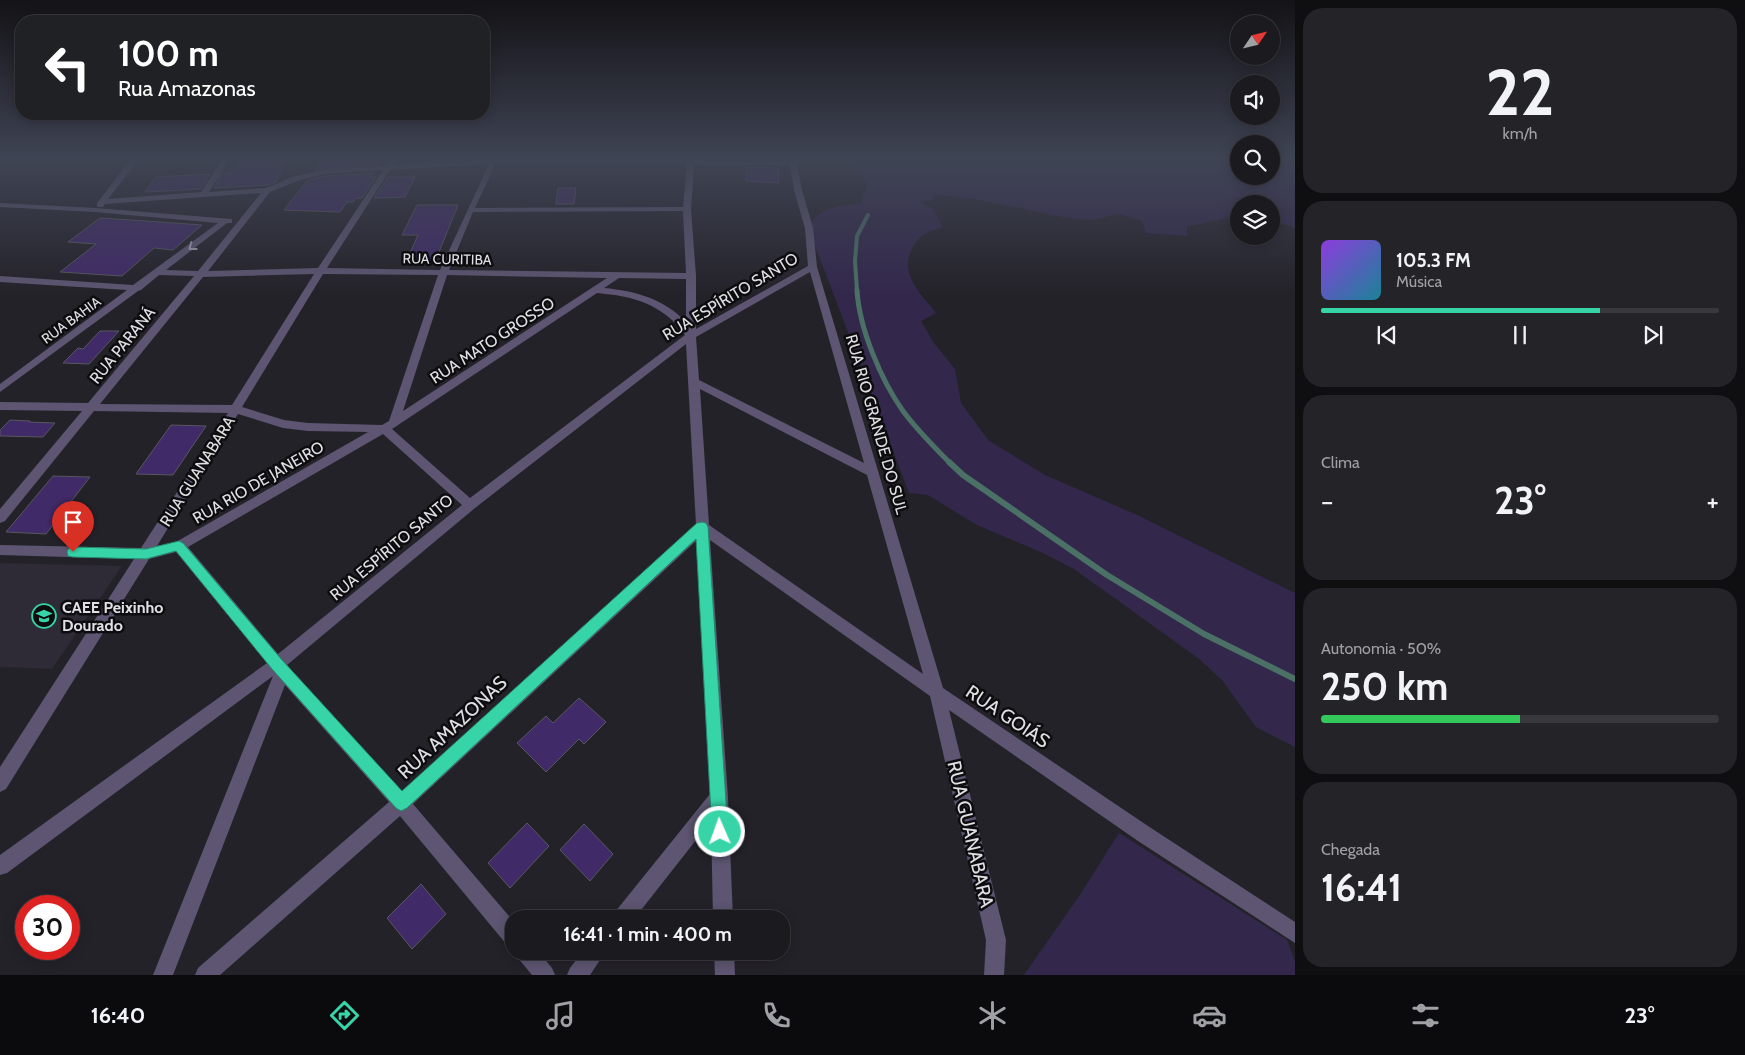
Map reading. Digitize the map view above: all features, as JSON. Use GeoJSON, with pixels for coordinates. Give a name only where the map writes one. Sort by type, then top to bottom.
{"type":"FeatureCollection","features":[{"type":"Feature","properties":{"kind":"street"},"geometry":{"type":"LineString","coordinates":[[95,210],[102,204]]}},
{"type":"Feature","properties":{"kind":"street","name":"RUA PARANÁ"},"geometry":{"type":"LineString","coordinates":[[0,518],[202,274],[258,204]]}},
{"type":"Feature","properties":{"kind":"street","name":"RUA GUANABARA"},"geometry":{"type":"LineString","coordinates":[[0,783],[84,648],[146,554],[320,271],[364,204]]}},
{"type":"Feature","properties":{"kind":"street"},"geometry":{"type":"LineString","coordinates":[[389,426],[444,272],[473,204]]}},
{"type":"Feature","properties":{"kind":"street"},"geometry":{"type":"LineString","coordinates":[[687,204],[691,276],[691,336],[719,797],[723,910]]}},
{"type":"Feature","properties":{"kind":"street","name":"RUA RIO GRANDE DO SUL"},"geometry":{"type":"LineString","coordinates":[[802,204],[809,228],[813,267],[937,694]]}},
{"type":"Feature","properties":{"kind":"street"},"geometry":{"type":"LineString","coordinates":[[0,205],[244,221]]}},
{"type":"Feature","properties":{"kind":"street"},"geometry":{"type":"LineString","coordinates":[[470,210],[687,209]]}},
{"type":"Feature","properties":{"kind":"street","name":"RUA BAHIA"},"geometry":{"type":"LineString","coordinates":[[0,389],[138,288],[225,221]]}},
{"type":"Feature","properties":{"kind":"street","name":"RUA ESPÍRITO SANTO"},"geometry":{"type":"LineString","coordinates":[[0,866],[280,668],[470,505],[691,336],[813,267]]}},
{"type":"Feature","properties":{"kind":"street","name":"RUA CURITIBA"},"geometry":{"type":"LineString","coordinates":[[158,272],[202,274],[320,271],[691,276]]}},
{"type":"Feature","properties":{"kind":"street","name":"RUA MATO GROSSO"},"geometry":{"type":"LineString","coordinates":[[389,426],[616,276]]}},
{"type":"Feature","properties":{"kind":"street"},"geometry":{"type":"LineString","coordinates":[[0,279],[138,288]]}},
{"type":"Feature","properties":{"kind":"street"},"geometry":{"type":"LineString","coordinates":[[595,290],[621,292],[637,296],[666,308],[682,320],[691,336]]}},
{"type":"Feature","properties":{"kind":"street"},"geometry":{"type":"LineString","coordinates":[[0,375],[17,377]]}},
{"type":"Feature","properties":{"kind":"street"},"geometry":{"type":"LineString","coordinates":[[694,382],[874,473]]}},
{"type":"Feature","properties":{"kind":"street"},"geometry":{"type":"LineString","coordinates":[[0,406],[236,409],[292,425],[389,426],[470,505]]}},
{"type":"Feature","properties":{"kind":"street","name":"RUA RIO DE JANEIRO"},"geometry":{"type":"LineString","coordinates":[[0,550],[146,554],[179,546],[389,426]]}},
{"type":"Feature","properties":{"kind":"street","name":"RUA GOIÁS"},"geometry":{"type":"LineString","coordinates":[[702,527],[937,694],[1210,879],[1295,933]]}},
{"type":"Feature","properties":{"kind":"street","name":"RUA AMAZONAS"},"geometry":{"type":"LineString","coordinates":[[205,975],[401,803],[702,527]]}},
{"type":"Feature","properties":{"kind":"street"},"geometry":{"type":"LineString","coordinates":[[179,546],[280,668],[401,803],[505,927]]}},
{"type":"Feature","properties":{"kind":"street"},"geometry":{"type":"LineString","coordinates":[[163,975],[280,668]]}},
{"type":"Feature","properties":{"kind":"street","name":"RUA GUANABARA"},"geometry":{"type":"LineString","coordinates":[[937,694],[996,940],[994,975]]}},
{"type":"Feature","properties":{"kind":"street"},"geometry":{"type":"LineString","coordinates":[[629,910],[719,797]]}},
{"type":"Feature","properties":{"kind":"street"},"geometry":{"type":"LineString","coordinates":[[532,960],[545,975]]}},
{"type":"Feature","properties":{"kind":"street"},"geometry":{"type":"LineString","coordinates":[[577,975],[589,960]]}},
{"type":"Feature","properties":{"kind":"street"},"geometry":{"type":"LineString","coordinates":[[724,960],[725,975]]}},
{"type":"Feature","properties":{"kind":"shaded area"},"geometry":{"type":"Polygon","coordinates":[[[858,204],[923,204],[933,209],[943,228],[923,235],[914,245],[909,255],[909,273],[923,298],[936,313],[921,321],[934,343],[955,369],[961,403],[988,440],[1045,475],[1135,514],[1295,593],[1295,747],[1256,727],[1222,680],[1198,658],[1074,569],[1041,552],[977,525],[928,495],[909,493],[808,227],[824,211],[858,204]]]}},
{"type":"Feature","properties":{"kind":"shaded area"},"geometry":{"type":"Polygon","coordinates":[[[996,204],[1230,204],[1230,218],[1187,226],[1187,236],[1146,233],[1142,221],[1119,214],[1092,220],[1068,218],[996,204]]]}},
{"type":"Feature","properties":{"kind":"shaded area"},"geometry":{"type":"Polygon","coordinates":[[[1280,204],[1295,204],[1295,228],[1280,223],[1280,204]]]}},
{"type":"Feature","properties":{"kind":"shaded area","name":"CAEE Peixinho Dourado"},"geometry":{"type":"Polygon","coordinates":[[[0,563],[122,566],[52,669],[0,667],[0,563]]]}},
{"type":"Feature","properties":{"kind":"shaded area"},"geometry":{"type":"Polygon","coordinates":[[[1119,833],[1287,940],[1295,961],[1295,975],[1024,975],[1080,895],[1119,833]]]}},
{"type":"Feature","properties":{"kind":"building"},"geometry":{"type":"Polygon","coordinates":[[[289,204],[346,204],[340,212],[284,210],[289,204]]]}},
{"type":"Feature","properties":{"kind":"building"},"geometry":{"type":"Polygon","coordinates":[[[417,205],[458,205],[435,262],[406,262],[418,235],[402,235],[417,205]]]}},
{"type":"Feature","properties":{"kind":"building"},"geometry":{"type":"Polygon","coordinates":[[[100,218],[202,225],[173,250],[154,248],[122,276],[60,272],[96,244],[68,242],[100,218]]]}},
{"type":"Feature","properties":{"kind":"building"},"geometry":{"type":"Polygon","coordinates":[[[100,331],[119,331],[89,364],[63,363],[78,348],[83,349],[100,331]]]}},
{"type":"Feature","properties":{"kind":"building"},"geometry":{"type":"Polygon","coordinates":[[[10,420],[55,423],[43,437],[0,436],[0,430],[10,420]]]}},
{"type":"Feature","properties":{"kind":"building"},"geometry":{"type":"Polygon","coordinates":[[[171,425],[206,426],[173,475],[136,474],[171,425]]]}},
{"type":"Feature","properties":{"kind":"building"},"geometry":{"type":"Polygon","coordinates":[[[53,476],[90,477],[46,534],[6,532],[53,476]]]}},
{"type":"Feature","properties":{"kind":"building"},"geometry":{"type":"Polygon","coordinates":[[[579,698],[606,722],[584,744],[579,739],[546,772],[517,743],[546,716],[553,723],[579,698]]]}},
{"type":"Feature","properties":{"kind":"building"},"geometry":{"type":"Polygon","coordinates":[[[527,823],[549,846],[510,888],[488,863],[527,823]]]}},
{"type":"Feature","properties":{"kind":"building"},"geometry":{"type":"Polygon","coordinates":[[[584,824],[613,854],[590,881],[560,850],[584,824]]]}},
{"type":"Feature","properties":{"kind":"building"},"geometry":{"type":"Polygon","coordinates":[[[421,884],[446,914],[412,949],[387,918],[421,884]]]}},
{"type":"Feature","properties":{"kind":"waterway"},"geometry":{"type":"LineString","coordinates":[[857,291],[855,261],[857,236],[868,215]]}},
{"type":"Feature","properties":{"kind":"waterway"},"geometry":{"type":"LineString","coordinates":[[857,290],[862,321],[872,353],[887,384],[908,418],[949,462]]}},
{"type":"Feature","properties":{"kind":"waterway"},"geometry":{"type":"LineString","coordinates":[[949,462],[963,475],[1107,575],[1204,634],[1295,679]]}},
{"type":"Feature","properties":{"kind":"place","name":"CAEE Peixinho Dourado"},"geometry":{"type":"Point","coordinates":[44,616]}},
{"type":"Feature","properties":{"kind":"route"},"geometry":{"type":"LineString","coordinates":[[73,552],[146,554],[179,546],[277,664],[401,803],[702,527],[720,832]]}}]}
